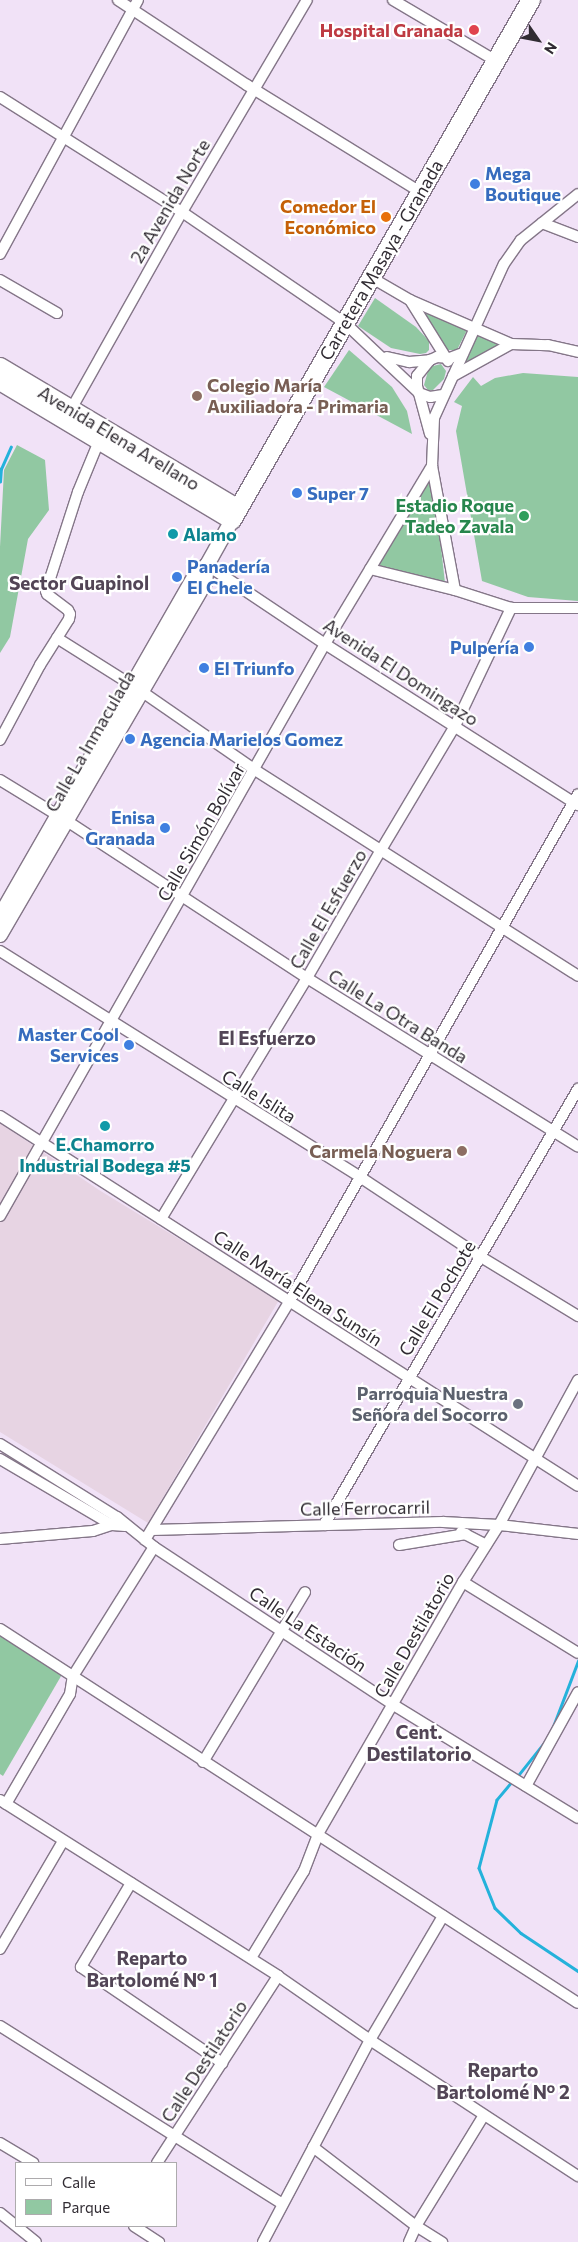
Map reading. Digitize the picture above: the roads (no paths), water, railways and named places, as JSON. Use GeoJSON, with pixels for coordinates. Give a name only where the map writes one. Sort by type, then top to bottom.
{"type":"FeatureCollection","features":[{"type":"Feature","properties":{"kind":"highway","name":"Carretera Masaya - Granada"},"geometry":{"type":"LineString","coordinates":[[235,515],[531,0]]}},
{"type":"Feature","properties":{"kind":"highway","name":"Avenida Elena Arellano"},"geometry":{"type":"LineString","coordinates":[[4,376],[235,515]]}},
{"type":"Feature","properties":{"kind":"highway","name":"Avenida Elena Arellano"},"geometry":{"type":"LineString","coordinates":[[68,415],[100,441],[134,454]]}},
{"type":"Feature","properties":{"kind":"main road","name":"Calle La Inmaculada"},"geometry":{"type":"LineString","coordinates":[[0,935],[6,911],[137,688],[205,583],[207,565],[235,515]]}},
{"type":"Feature","properties":{"kind":"street"},"geometry":{"type":"LineString","coordinates":[[118,0],[135,4],[254,90],[420,192]]}},
{"type":"Feature","properties":{"kind":"street","name":"2a Avenida Norte"},"geometry":{"type":"LineString","coordinates":[[68,415],[182,212],[307,0]]}},
{"type":"Feature","properties":{"kind":"street"},"geometry":{"type":"LineString","coordinates":[[393,0],[496,61]]}},
{"type":"Feature","properties":{"kind":"street"},"geometry":{"type":"LineString","coordinates":[[0,254],[65,138],[135,4]]}},
{"type":"Feature","properties":{"kind":"street"},"geometry":{"type":"LineString","coordinates":[[0,97],[182,212],[346,324],[381,355],[419,393],[430,397],[443,395]]}},
{"type":"Feature","properties":{"kind":"street"},"geometry":{"type":"LineString","coordinates":[[455,590],[432,466],[434,418],[504,264],[521,240],[578,194]]}},
{"type":"Feature","properties":{"kind":"street"},"geometry":{"type":"LineString","coordinates":[[542,223],[578,237]]}},
{"type":"Feature","properties":{"kind":"street"},"geometry":{"type":"LineString","coordinates":[[372,278],[410,300],[511,344],[548,345],[578,352]]}},
{"type":"Feature","properties":{"kind":"street"},"geometry":{"type":"LineString","coordinates":[[0,280],[57,313]]}},
{"type":"Feature","properties":{"kind":"street"},"geometry":{"type":"LineString","coordinates":[[410,300],[452,367],[452,376]]}},
{"type":"Feature","properties":{"kind":"street"},"geometry":{"type":"LineString","coordinates":[[452,376],[511,344]]}},
{"type":"Feature","properties":{"kind":"street"},"geometry":{"type":"LineString","coordinates":[[381,355],[409,362],[446,358],[463,353]]}},
{"type":"Feature","properties":{"kind":"street"},"geometry":{"type":"LineString","coordinates":[[430,360],[418,376],[419,393],[432,442]]}},
{"type":"Feature","properties":{"kind":"street"},"geometry":{"type":"LineString","coordinates":[[0,740],[70,614],[47,594],[46,590],[78,492],[100,441]]}},
{"type":"Feature","properties":{"kind":"street","name":"Calle Simón Bolívar"},"geometry":{"type":"LineString","coordinates":[[0,1216],[40,1142],[183,897],[326,644],[432,466]]}},
{"type":"Feature","properties":{"kind":"street","name":"Avenida El Domingazo"},"geometry":{"type":"LineString","coordinates":[[207,565],[326,644],[576,800]]}},
{"type":"Feature","properties":{"kind":"street"},"geometry":{"type":"LineString","coordinates":[[370,569],[455,590],[492,604],[511,608],[578,608]]}},
{"type":"Feature","properties":{"kind":"street","name":"Calle El Esfuerzo"},"geometry":{"type":"LineString","coordinates":[[161,1219],[307,978],[455,726],[511,608]]}},
{"type":"Feature","properties":{"kind":"street"},"geometry":{"type":"LineString","coordinates":[[57,638],[137,688],[255,770],[578,976]]}},
{"type":"Feature","properties":{"kind":"street","name":"Calle La Otra Banda"},"geometry":{"type":"LineString","coordinates":[[0,780],[62,818],[307,978],[578,1147]]}},
{"type":"Feature","properties":{"kind":"street"},"geometry":{"type":"LineString","coordinates":[[145,1540],[290,1302],[576,800]]}},
{"type":"Feature","properties":{"kind":"street","name":"Calle Islita"},"geometry":{"type":"LineString","coordinates":[[0,951],[234,1100],[360,1177],[481,1257],[578,1316]]}},
{"type":"Feature","properties":{"kind":"street","name":"Calle El Pochote"},"geometry":{"type":"LineString","coordinates":[[324,1524],[408,1377],[481,1257],[578,1089]]}},
{"type":"Feature","properties":{"kind":"street","name":"Calle María Elena Sunsín"},"geometry":{"type":"LineString","coordinates":[[0,1116],[533,1459],[578,1486]]}},
{"type":"Feature","properties":{"kind":"street","name":"Calle Destilatorio"},"geometry":{"type":"LineString","coordinates":[[251,1958],[304,1871],[318,1834],[463,1582],[499,1524],[578,1380]]}},
{"type":"Feature","properties":{"kind":"street","name":"Calle La Estación"},"geometry":{"type":"LineString","coordinates":[[0,1444],[34,1464],[115,1521]]}},
{"type":"Feature","properties":{"kind":"street","name":"Calle La Estación"},"geometry":{"type":"LineString","coordinates":[[0,1459],[125,1526],[154,1548],[392,1704],[578,1818]]}},
{"type":"Feature","properties":{"kind":"street"},"geometry":{"type":"LineString","coordinates":[[27,1475],[34,1464]]}},
{"type":"Feature","properties":{"kind":"street"},"geometry":{"type":"LineString","coordinates":[[0,1539],[93,1531],[115,1521]]}},
{"type":"Feature","properties":{"kind":"street"},"geometry":{"type":"LineString","coordinates":[[443,1522],[486,1545]]}},
{"type":"Feature","properties":{"kind":"street","name":"Calle Ferrocarril"},"geometry":{"type":"LineString","coordinates":[[152,1530],[443,1522],[499,1524],[578,1534]]}},
{"type":"Feature","properties":{"kind":"street"},"geometry":{"type":"LineString","coordinates":[[399,1545],[466,1534]]}},
{"type":"Feature","properties":{"kind":"street"},"geometry":{"type":"LineString","coordinates":[[154,1548],[73,1676],[70,1694],[3,1802],[251,1958],[370,2040],[578,2176]]}},
{"type":"Feature","properties":{"kind":"street"},"geometry":{"type":"LineString","coordinates":[[463,1582],[578,1653]]}},
{"type":"Feature","properties":{"kind":"street"},"geometry":{"type":"LineString","coordinates":[[203,1762],[283,1631],[304,1592]]}},
{"type":"Feature","properties":{"kind":"street"},"geometry":{"type":"LineString","coordinates":[[0,1630],[578,2003]]}},
{"type":"Feature","properties":{"kind":"street"},"geometry":{"type":"LineString","coordinates":[[525,1785],[578,1692]]}},
{"type":"Feature","properties":{"kind":"street"},"geometry":{"type":"LineString","coordinates":[[0,1949],[63,1841]]}},
{"type":"Feature","properties":{"kind":"street"},"geometry":{"type":"LineString","coordinates":[[131,1883],[81,1967],[222,2063]]}},
{"type":"Feature","properties":{"kind":"street"},"geometry":{"type":"LineString","coordinates":[[263,2242],[370,2040],[443,1916]]}},
{"type":"Feature","properties":{"kind":"street","name":"Calle Destilatorio"},"geometry":{"type":"LineString","coordinates":[[158,2162],[278,1976]]}},
{"type":"Feature","properties":{"kind":"street"},"geometry":{"type":"LineString","coordinates":[[0,2026],[283,2204]]}},
{"type":"Feature","properties":{"kind":"street"},"geometry":{"type":"LineString","coordinates":[[409,2242],[416,2226],[484,2115]]}},
{"type":"Feature","properties":{"kind":"street"},"geometry":{"type":"LineString","coordinates":[[0,2143],[31,2162]]}},
{"type":"Feature","properties":{"kind":"street"},"geometry":{"type":"LineString","coordinates":[[313,2147],[416,2226],[442,2242]]}},
{"type":"Feature","properties":{"kind":"street"},"geometry":{"type":"LineString","coordinates":[[0,2213],[15,2225]]}},
{"type":"Feature","properties":{"kind":"street"},"geometry":{"type":"LineString","coordinates":[[17,2227],[36,2242]]}},
{"type":"Feature","properties":{"kind":"street"},"geometry":{"type":"LineString","coordinates":[[136,2227],[159,2242]]}},
{"type":"Feature","properties":{"kind":"waterway"},"geometry":{"type":"LineString","coordinates":[[0,482],[1,469],[11,447]]}},
{"type":"Feature","properties":{"kind":"waterway"},"geometry":{"type":"LineString","coordinates":[[551,1732],[578,1661]]}},
{"type":"Feature","properties":{"kind":"waterway"},"geometry":{"type":"LineString","coordinates":[[516,1778],[547,1739]]}},
{"type":"Feature","properties":{"kind":"waterway"},"geometry":{"type":"LineString","coordinates":[[512,1782],[497,1800],[479,1868],[495,1908],[521,1933],[578,1971]]}},
{"type":"Feature","properties":{"kind":"place","name":"Hospital Granada"},"geometry":{"type":"Point","coordinates":[474,30]}},
{"type":"Feature","properties":{"kind":"place","name":"Mega Boutique"},"geometry":{"type":"Point","coordinates":[475,184]}},
{"type":"Feature","properties":{"kind":"place","name":"Comedor El Económico"},"geometry":{"type":"Point","coordinates":[386,217]}},
{"type":"Feature","properties":{"kind":"place","name":"Colegio María Auxiliadora - Primaria"},"geometry":{"type":"Point","coordinates":[197,396]}},
{"type":"Feature","properties":{"kind":"place","name":"Super 7"},"geometry":{"type":"Point","coordinates":[297,493]}},
{"type":"Feature","properties":{"kind":"place","name":"Estadio Roque Tadeo Zavala"},"geometry":{"type":"Point","coordinates":[524,516]}},
{"type":"Feature","properties":{"kind":"place","name":"Alamo"},"geometry":{"type":"Point","coordinates":[173,534]}},
{"type":"Feature","properties":{"kind":"place","name":"Panadería El Chele"},"geometry":{"type":"Point","coordinates":[177,577]}},
{"type":"Feature","properties":{"kind":"place","name":"Pulpería"},"geometry":{"type":"Point","coordinates":[529,647]}},
{"type":"Feature","properties":{"kind":"place","name":"El Triunfo"},"geometry":{"type":"Point","coordinates":[204,668]}},
{"type":"Feature","properties":{"kind":"place","name":"Agencia Marielos Gomez"},"geometry":{"type":"Point","coordinates":[130,739]}},
{"type":"Feature","properties":{"kind":"place","name":"Enisa Granada"},"geometry":{"type":"Point","coordinates":[165,828]}},
{"type":"Feature","properties":{"kind":"place","name":"Master Cool Services"},"geometry":{"type":"Point","coordinates":[129,1045]}},
{"type":"Feature","properties":{"kind":"place","name":"E.Chamorro Industrial Bodega #5"},"geometry":{"type":"Point","coordinates":[105,1126]}},
{"type":"Feature","properties":{"kind":"place","name":"Carmela Noguera"},"geometry":{"type":"Point","coordinates":[462,1151]}},
{"type":"Feature","properties":{"kind":"place","name":"Parroquia Nuestra Señora del Socorro"},"geometry":{"type":"Point","coordinates":[518,1404]}},
{"type":"Feature","properties":{"kind":"district","name":"Sector Guapinol"},"geometry":{"type":"Point","coordinates":[79,583]}},
{"type":"Feature","properties":{"kind":"district","name":"El Esfuerzo"},"geometry":{"type":"Point","coordinates":[267,1038]}},
{"type":"Feature","properties":{"kind":"district","name":"Cent. Destilatorio"},"geometry":{"type":"Point","coordinates":[419,1743]}},
{"type":"Feature","properties":{"kind":"district","name":"Reparto Bartolomé Nº 1"},"geometry":{"type":"Point","coordinates":[152,1969]}},
{"type":"Feature","properties":{"kind":"district","name":"Reparto Bartolomé Nº 2"},"geometry":{"type":"Point","coordinates":[503,2081]}}]}
